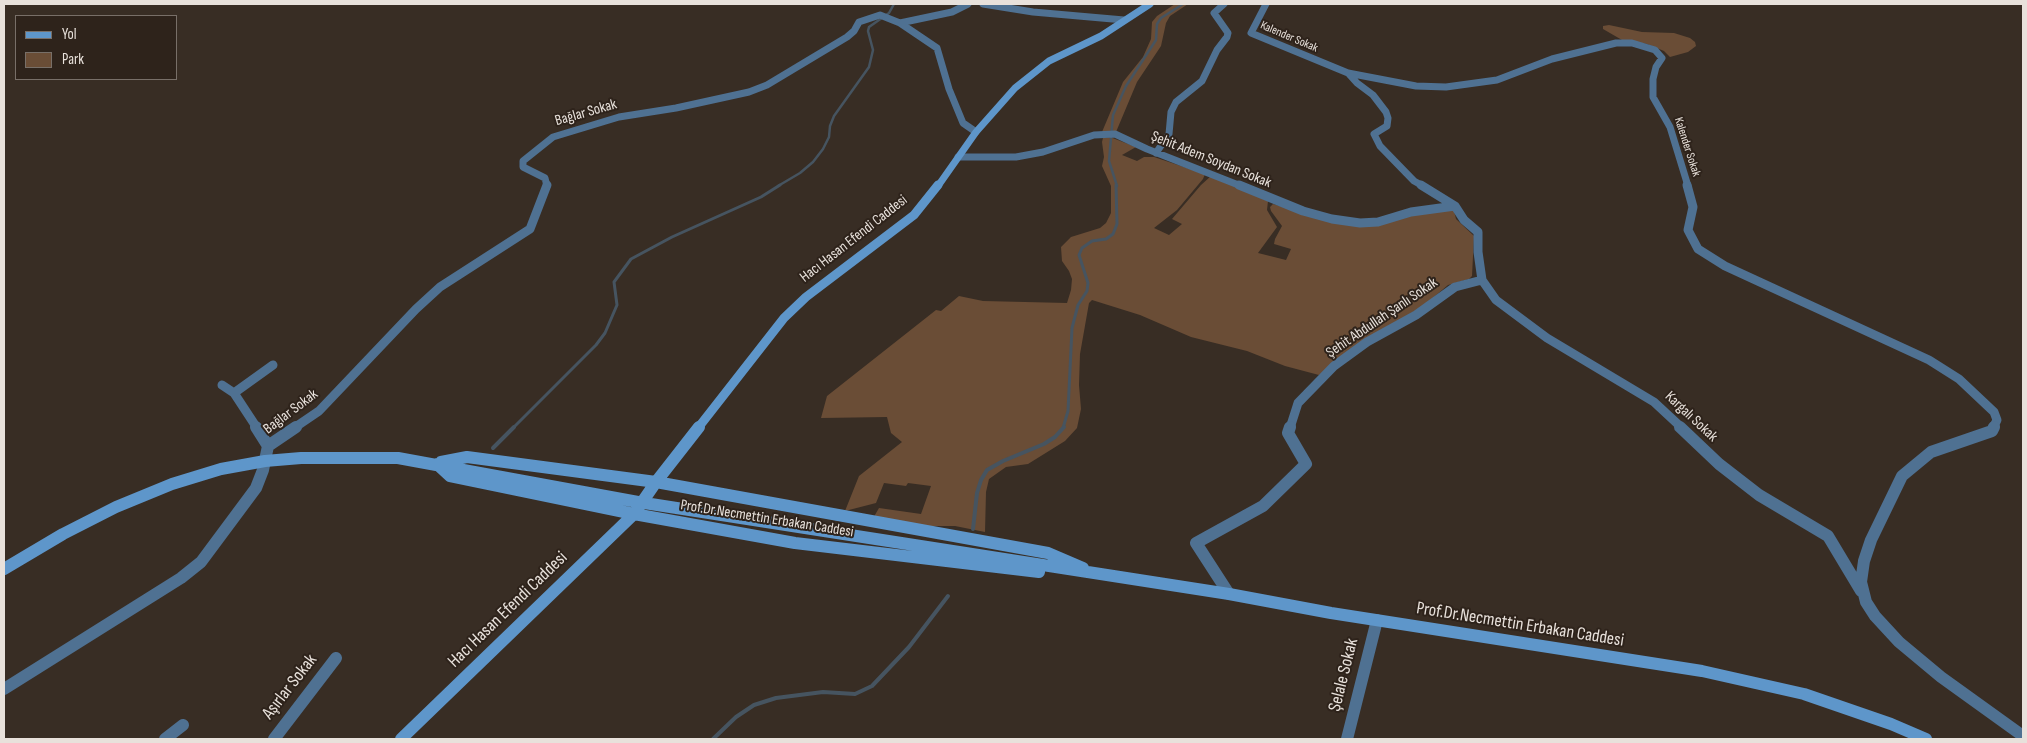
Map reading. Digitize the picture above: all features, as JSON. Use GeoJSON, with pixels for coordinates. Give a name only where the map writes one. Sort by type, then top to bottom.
{"type":"FeatureCollection","features":[{"type":"Feature","properties":{"kind":"main road","name":"Hacı Hasan Efendi Caddesi"},"geometry":{"type":"LineString","coordinates":[[401,739],[637,511],[656,482],[784,318],[806,297],[914,215],[935,190],[976,132],[1015,88],[1036,70],[1060,55],[1101,36],[1150,4]]}},
{"type":"Feature","properties":{"kind":"main road","name":"Prof.Dr.Necmettin Erbakan Caddesi"},"geometry":{"type":"LineString","coordinates":[[436,464],[467,457],[656,482],[1048,553],[1100,575]]}},
{"type":"Feature","properties":{"kind":"main road","name":"Prof.Dr.Necmettin Erbakan Caddesi"},"geometry":{"type":"LineString","coordinates":[[4,569],[63,534],[116,507],[172,484],[220,469],[265,461],[301,458],[398,458],[638,502],[1230,594],[1377,620],[1702,671],[1759,682],[1804,694],[1844,707],[1926,739]]}},
{"type":"Feature","properties":{"kind":"main road","name":"Prof.Dr.Necmettin Erbakan Caddesi"},"geometry":{"type":"LineString","coordinates":[[436,464],[450,476],[795,543],[1046,573],[1100,575]]}},
{"type":"Feature","properties":{"kind":"street"},"geometry":{"type":"LineString","coordinates":[[900,24],[922,17],[952,12],[968,4]]}},
{"type":"Feature","properties":{"kind":"street"},"geometry":{"type":"LineString","coordinates":[[983,4],[1033,12],[1124,20]]}},
{"type":"Feature","properties":{"kind":"street"},"geometry":{"type":"LineString","coordinates":[[1156,153],[1169,134],[1171,112],[1176,102],[1202,81],[1217,50],[1227,37],[1228,33],[1214,14],[1224,4]]}},
{"type":"Feature","properties":{"kind":"street","name":"Kalender Sokak"},"geometry":{"type":"LineString","coordinates":[[1266,4],[1251,33],[1348,73],[1416,86],[1456,86],[1497,80],[1552,60],[1616,43],[1632,43],[1655,50],[1662,58],[1656,67],[1653,79],[1653,97],[1670,127],[1682,164],[1693,207],[1688,230],[1698,249],[1725,266],[1929,360],[1973,390],[1994,412],[1998,420],[1992,431],[1931,452],[1902,476],[1894,488],[1864,561],[1861,582],[1863,594]]}},
{"type":"Feature","properties":{"kind":"street","name":"Bağlar Sokak"},"geometry":{"type":"LineString","coordinates":[[4,689],[194,568],[207,556],[250,497],[260,480],[268,446],[319,411],[416,309],[440,287],[530,229],[547,186],[545,178],[523,167],[523,161],[554,137],[565,132],[619,117],[676,108],[749,92],[767,85],[848,37],[859,22],[880,16],[900,24]]}},
{"type":"Feature","properties":{"kind":"street"},"geometry":{"type":"LineString","coordinates":[[900,24],[926,39],[937,48],[948,89],[963,123],[976,132]]}},
{"type":"Feature","properties":{"kind":"street"},"geometry":{"type":"LineString","coordinates":[[1348,73],[1357,83],[1373,95],[1386,112],[1388,118],[1387,126],[1374,134],[1380,146],[1414,181],[1455,206],[1464,220],[1478,232],[1478,252],[1482,280]]}},
{"type":"Feature","properties":{"kind":"street","name":"Şehit Adem Soydan Sokak"},"geometry":{"type":"LineString","coordinates":[[958,157],[1016,157],[1043,152],[1087,137],[1106,134],[1118,135],[1156,153],[1287,206],[1319,216],[1349,222],[1378,222],[1411,212],[1455,206]]}},
{"type":"Feature","properties":{"kind":"street","name":"Kargalı Sokak"},"geometry":{"type":"LineString","coordinates":[[1482,280],[1496,300],[1547,338],[1654,402],[1719,464],[1759,495],[1828,536],[1875,616],[1899,642],[1942,677],[2023,736]]}},
{"type":"Feature","properties":{"kind":"street","name":"Şehit Abdullah Şanlı Sokak"},"geometry":{"type":"LineString","coordinates":[[1230,594],[1196,543],[1262,506],[1306,464],[1288,433],[1298,403],[1334,366],[1366,342],[1416,315],[1455,287],[1482,280]]}},
{"type":"Feature","properties":{"kind":"street"},"geometry":{"type":"LineString","coordinates":[[234,394],[273,365]]}},
{"type":"Feature","properties":{"kind":"street"},"geometry":{"type":"LineString","coordinates":[[222,385],[234,394],[268,446]]}},
{"type":"Feature","properties":{"kind":"street","name":"Şelale Sokak"},"geometry":{"type":"LineString","coordinates":[[1347,739],[1377,620]]}},
{"type":"Feature","properties":{"kind":"street","name":"Aşırlar Sokak"},"geometry":{"type":"LineString","coordinates":[[274,739],[336,658]]}},
{"type":"Feature","properties":{"kind":"street"},"geometry":{"type":"LineString","coordinates":[[165,739],[183,725]]}},
{"type":"Feature","properties":{"kind":"green space"},"geometry":{"type":"Polygon","coordinates":[[[1175,4],[1188,4],[1170,16],[1166,23],[1161,46],[1137,82],[1116,132],[1102,132],[1123,82],[1143,57],[1151,39],[1152,22],[1157,16],[1175,4]]]}},
{"type":"Feature","properties":{"kind":"green space"},"geometry":{"type":"Polygon","coordinates":[[[1609,25],[1642,32],[1674,33],[1690,38],[1695,42],[1696,46],[1688,52],[1670,57],[1664,51],[1647,44],[1622,40],[1603,29],[1603,26],[1609,25]]]}},
{"type":"Feature","properties":{"kind":"green space"},"geometry":{"type":"Polygon","coordinates":[[[1110,137],[1136,147],[1122,155],[1137,161],[1144,157],[1154,157],[1205,174],[1177,210],[1154,228],[1169,235],[1182,224],[1172,219],[1211,176],[1268,201],[1267,210],[1277,227],[1258,253],[1286,260],[1291,249],[1274,244],[1282,226],[1271,211],[1270,207],[1273,204],[1350,225],[1441,209],[1454,211],[1456,219],[1474,236],[1472,276],[1469,279],[1448,285],[1428,302],[1319,375],[1285,366],[1247,351],[1191,337],[1140,315],[1092,300],[1089,303],[1080,354],[1079,385],[1081,409],[1077,428],[1065,441],[1028,464],[1006,467],[989,479],[986,492],[985,532],[955,526],[915,526],[872,520],[879,508],[921,514],[931,486],[908,483],[906,486],[884,483],[876,503],[845,511],[859,476],[902,442],[891,433],[887,417],[821,418],[827,396],[936,310],[941,311],[959,296],[983,301],[1067,303],[1072,279],[1062,261],[1061,247],[1071,237],[1100,228],[1106,223],[1111,213],[1111,186],[1102,166],[1104,157],[1103,138],[1110,137]]]}},
{"type":"Feature","properties":{"kind":"waterway"},"geometry":{"type":"LineString","coordinates":[[778,186],[800,173],[813,162],[823,149],[829,137],[830,126],[834,116],[869,67],[873,50],[868,31],[869,27],[889,13],[894,4]]}},
{"type":"Feature","properties":{"kind":"waterway"},"geometry":{"type":"LineString","coordinates":[[1117,186],[1109,161],[1113,115],[1126,86],[1156,40],[1157,24],[1161,18],[1183,4]]}},
{"type":"Feature","properties":{"kind":"waterway"},"geometry":{"type":"LineString","coordinates":[[493,448],[596,345],[605,333],[617,305],[614,282],[631,259],[672,237],[761,197],[780,185]]}},
{"type":"Feature","properties":{"kind":"waterway"},"geometry":{"type":"LineString","coordinates":[[1063,428],[1068,411],[1072,328],[1078,305],[1087,291],[1088,283],[1079,255],[1082,248],[1092,241],[1106,239],[1113,234],[1117,224],[1116,185]]}},
{"type":"Feature","properties":{"kind":"waterway"},"geometry":{"type":"LineString","coordinates":[[973,529],[977,493],[981,480],[987,470],[1003,461],[1044,444],[1055,437],[1064,427]]}},
{"type":"Feature","properties":{"kind":"waterway"},"geometry":{"type":"LineString","coordinates":[[713,739],[736,717],[754,705],[776,698],[823,692],[855,694],[872,686],[909,647],[948,596]]}}]}
